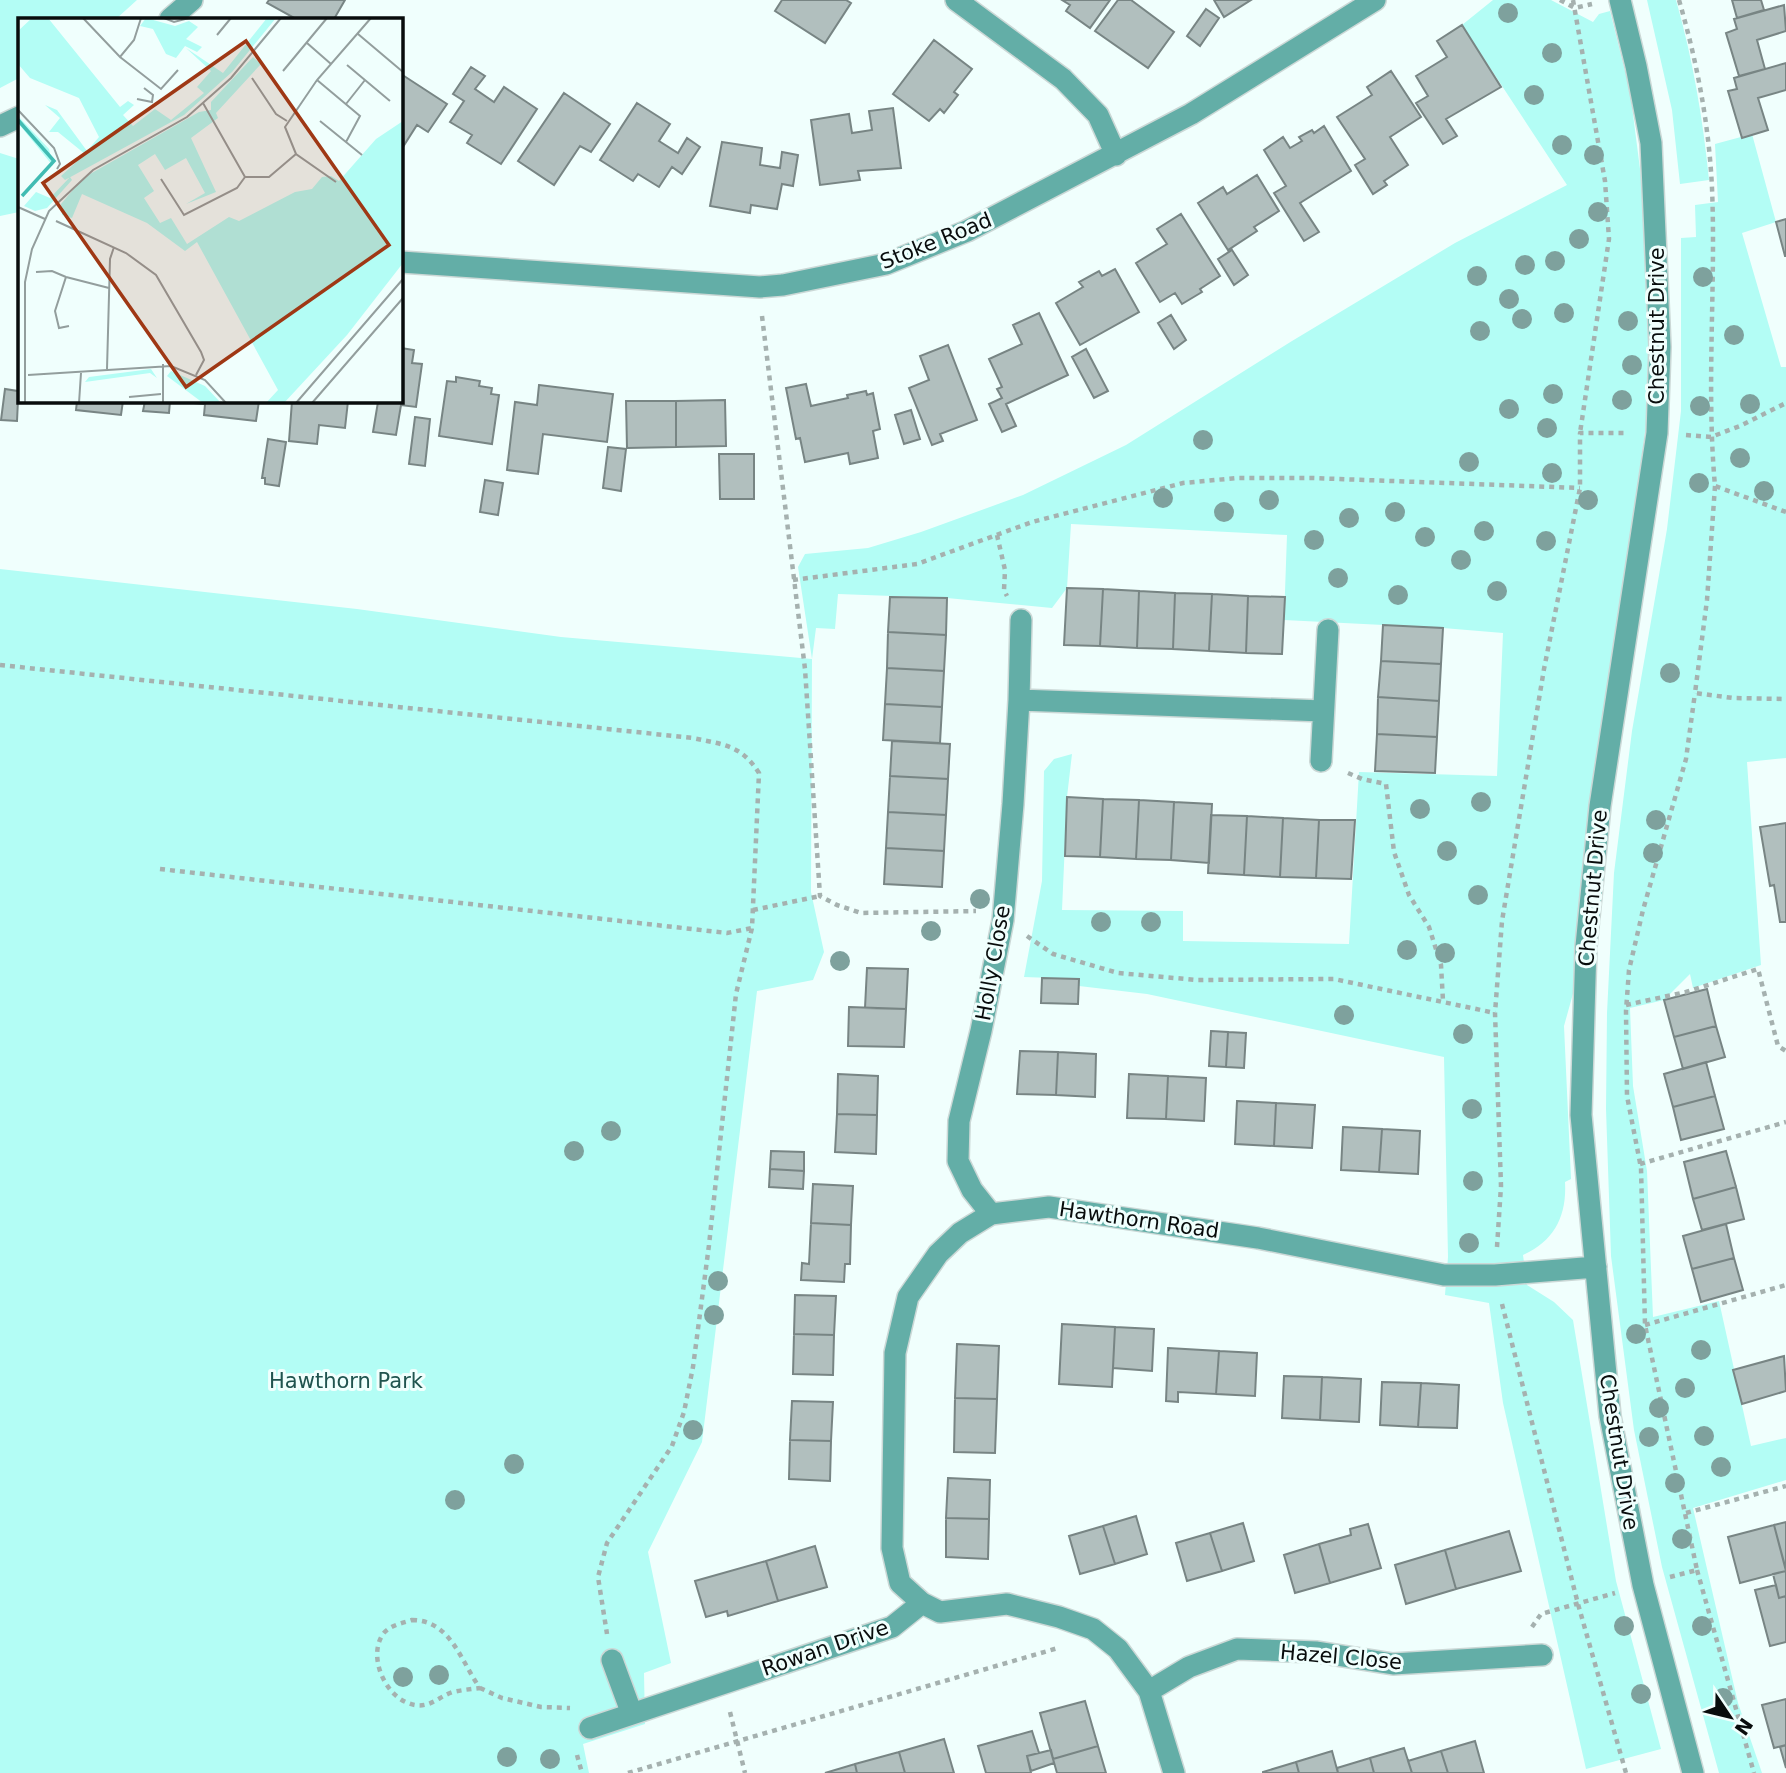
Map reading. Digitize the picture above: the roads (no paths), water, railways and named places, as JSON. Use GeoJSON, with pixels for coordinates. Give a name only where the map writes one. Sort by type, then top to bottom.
{"type":"FeatureCollection","features":[{"type":"Feature","properties":{"kind":"street"},"geometry":{"type":"LineString","coordinates":[[171,18],[192,0]]}},
{"type":"Feature","properties":{"kind":"street"},"geometry":{"type":"LineString","coordinates":[[956,0],[1063,79],[1098,115],[1116,155]]}},
{"type":"Feature","properties":{"kind":"street","name":"Stoke Road"},"geometry":{"type":"LineString","coordinates":[[402,262],[760,287],[783,285],[886,264],[967,232],[1116,155],[1191,114],[1375,0]]}},
{"type":"Feature","properties":{"kind":"street","name":"Chestnut Drive"},"geometry":{"type":"LineString","coordinates":[[1620,0],[1651,143],[1660,347],[1657,433],[1600,806],[1586,946],[1581,1115],[1610,1416],[1643,1585],[1693,1773]]}},
{"type":"Feature","properties":{"kind":"street"},"geometry":{"type":"LineString","coordinates":[[0,126],[18,117]]}},
{"type":"Feature","properties":{"kind":"street","name":"Holly Close"},"geometry":{"type":"LineString","coordinates":[[991,1214],[972,1189],[958,1161],[959,1121],[981,1031],[1003,920],[1013,804],[1021,620]]}},
{"type":"Feature","properties":{"kind":"street"},"geometry":{"type":"LineString","coordinates":[[1321,761],[1328,630]]}},
{"type":"Feature","properties":{"kind":"street"},"geometry":{"type":"LineString","coordinates":[[1019,700],[1323,711]]}},
{"type":"Feature","properties":{"kind":"street","name":"Hawthorn Road"},"geometry":{"type":"LineString","coordinates":[[922,1603],[900,1583],[892,1548],[895,1353],[908,1297],[938,1254],[960,1233],[991,1214],[1049,1207],[1258,1238],[1444,1275],[1495,1275],[1595,1267]]}},
{"type":"Feature","properties":{"kind":"street"},"geometry":{"type":"LineString","coordinates":[[922,1603],[940,1612],[1007,1604],[1059,1616],[1093,1629],[1118,1648],[1149,1691],[1174,1773]]}},
{"type":"Feature","properties":{"kind":"street","name":"Rowan Drive"},"geometry":{"type":"LineString","coordinates":[[590,1728],[892,1627],[922,1603]]}},
{"type":"Feature","properties":{"kind":"street","name":"Hazel Close"},"geometry":{"type":"LineString","coordinates":[[1149,1691],[1189,1667],[1237,1649],[1317,1652],[1393,1664],[1542,1656]]}},
{"type":"Feature","properties":{"kind":"street"},"geometry":{"type":"LineString","coordinates":[[612,1660],[632,1714]]}},
{"type":"Feature","properties":{"kind":"park label","name":"Hawthorn Park"},"geometry":{"type":"Point","coordinates":[346,1381]}}]}
